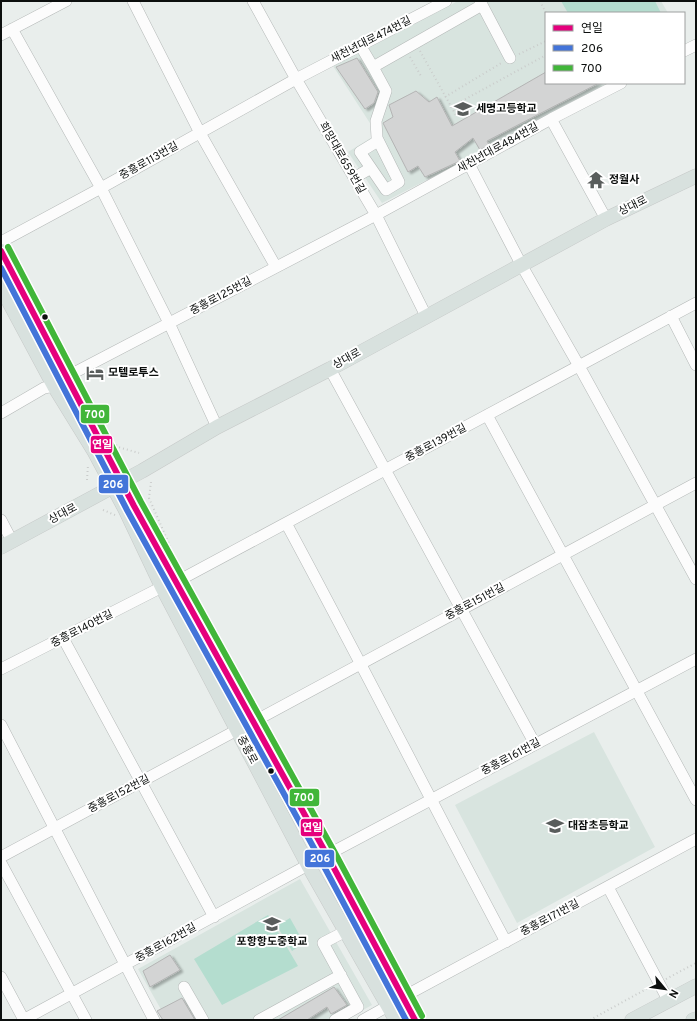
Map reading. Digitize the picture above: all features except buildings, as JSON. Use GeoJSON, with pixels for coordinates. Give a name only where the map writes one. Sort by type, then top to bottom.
{"type":"FeatureCollection","features":[{"type":"Feature","properties":{"kind":"main road","name":"상대로"},"geometry":{"type":"LineString","coordinates":[[6,544],[117,484],[217,427],[522,266],[606,219],[696,176]]}},
{"type":"Feature","properties":{"kind":"main road","name":"중흥로"},"geometry":{"type":"LineString","coordinates":[[1,251],[66,377],[117,484],[162,587],[308,865],[396,1020]]}},
{"type":"Feature","properties":{"kind":"main road","name":"중흥로"},"geometry":{"type":"LineString","coordinates":[[1,286],[54,386],[94,451],[117,484],[176,582],[327,855],[415,1020]]}},
{"type":"Feature","properties":{"kind":"main road"},"geometry":{"type":"LineString","coordinates":[[632,1020],[696,986]]}},
{"type":"Feature","properties":{"kind":"street"},"geometry":{"type":"LineString","coordinates":[[1,35],[66,1]]}},
{"type":"Feature","properties":{"kind":"street"},"geometry":{"type":"LineString","coordinates":[[133,1],[200,133],[276,268]]}},
{"type":"Feature","properties":{"kind":"street","name":"희망대로659번길"},"geometry":{"type":"LineString","coordinates":[[253,1],[296,79],[376,215],[426,316]]}},
{"type":"Feature","properties":{"kind":"street","name":"새천년대로474번길"},"geometry":{"type":"LineString","coordinates":[[296,79],[446,1]]}},
{"type":"Feature","properties":{"kind":"street"},"geometry":{"type":"LineString","coordinates":[[373,67],[481,3],[510,58]]}},
{"type":"Feature","properties":{"kind":"street"},"geometry":{"type":"LineString","coordinates":[[12,29],[101,188],[169,323],[217,427]]}},
{"type":"Feature","properties":{"kind":"street"},"geometry":{"type":"LineString","coordinates":[[685,50],[696,45]]}},
{"type":"Feature","properties":{"kind":"street"},"geometry":{"type":"LineString","coordinates":[[360,46],[386,92],[376,121],[378,141],[399,182],[386,190],[360,152],[378,141]]}},
{"type":"Feature","properties":{"kind":"street","name":"중흥로113번길"},"geometry":{"type":"LineString","coordinates":[[1,242],[296,79]]}},
{"type":"Feature","properties":{"kind":"street","name":"새천년대로484번길"},"geometry":{"type":"LineString","coordinates":[[376,215],[551,119],[619,84]]}},
{"type":"Feature","properties":{"kind":"street"},"geometry":{"type":"LineString","coordinates":[[551,119],[606,219]]}},
{"type":"Feature","properties":{"kind":"street"},"geometry":{"type":"LineString","coordinates":[[469,164],[522,266],[579,366],[696,579]]}},
{"type":"Feature","properties":{"kind":"street"},"geometry":{"type":"LineString","coordinates":[[354,178],[371,168]]}},
{"type":"Feature","properties":{"kind":"street","name":"중흥로125번길"},"geometry":{"type":"LineString","coordinates":[[66,377],[376,215]]}},
{"type":"Feature","properties":{"kind":"street","name":"중흥로139번길"},"geometry":{"type":"LineString","coordinates":[[176,582],[696,303]]}},
{"type":"Feature","properties":{"kind":"street"},"geometry":{"type":"LineString","coordinates":[[670,316],[696,365]]}},
{"type":"Feature","properties":{"kind":"street"},"geometry":{"type":"LineString","coordinates":[[330,368],[460,610],[535,744]]}},
{"type":"Feature","properties":{"kind":"street"},"geometry":{"type":"LineString","coordinates":[[1,413],[44,388],[54,386]]}},
{"type":"Feature","properties":{"kind":"street"},"geometry":{"type":"LineString","coordinates":[[486,416],[696,800]]}},
{"type":"Feature","properties":{"kind":"street","name":"중흥로151번길"},"geometry":{"type":"LineString","coordinates":[[253,722],[696,483]]}},
{"type":"Feature","properties":{"kind":"street"},"geometry":{"type":"LineString","coordinates":[[1,520],[6,544]]}},
{"type":"Feature","properties":{"kind":"street"},"geometry":{"type":"LineString","coordinates":[[286,523],[361,663],[430,800],[506,942]]}},
{"type":"Feature","properties":{"kind":"street","name":"중흥로140번길"},"geometry":{"type":"LineString","coordinates":[[1,669],[162,587]]}},
{"type":"Feature","properties":{"kind":"street"},"geometry":{"type":"LineString","coordinates":[[63,638],[214,917]]}},
{"type":"Feature","properties":{"kind":"street","name":"중흥로161번길"},"geometry":{"type":"LineString","coordinates":[[327,855],[696,659]]}},
{"type":"Feature","properties":{"kind":"street"},"geometry":{"type":"LineString","coordinates":[[1,725],[56,827],[154,1020]]}},
{"type":"Feature","properties":{"kind":"street","name":"중흥로152번길"},"geometry":{"type":"LineString","coordinates":[[1,857],[237,730]]}},
{"type":"Feature","properties":{"kind":"street","name":"중흥로171번길"},"geometry":{"type":"LineString","coordinates":[[403,997],[696,839]]}},
{"type":"Feature","properties":{"kind":"street"},"geometry":{"type":"LineString","coordinates":[[1,863],[86,1020]]}},
{"type":"Feature","properties":{"kind":"street","name":"중흥로162번길"},"geometry":{"type":"LineString","coordinates":[[24,1020],[308,865]]}},
{"type":"Feature","properties":{"kind":"street"},"geometry":{"type":"LineString","coordinates":[[608,887],[668,1000]]}},
{"type":"Feature","properties":{"kind":"street"},"geometry":{"type":"LineString","coordinates":[[335,1020],[358,1007],[323,943],[346,931]]}},
{"type":"Feature","properties":{"kind":"street"},"geometry":{"type":"LineString","coordinates":[[259,1020],[341,975]]}},
{"type":"Feature","properties":{"kind":"street"},"geometry":{"type":"LineString","coordinates":[[1,977],[24,1020]]}},
{"type":"Feature","properties":{"kind":"street"},"geometry":{"type":"LineString","coordinates":[[184,987],[203,1020]]}},
{"type":"Feature","properties":{"kind":"street"},"geometry":{"type":"LineString","coordinates":[[363,1020],[388,1006]]}},
{"type":"Feature","properties":{"kind":"path"},"geometry":{"type":"LineString","coordinates":[[540,1],[546,12]]}},
{"type":"Feature","properties":{"kind":"path"},"geometry":{"type":"LineString","coordinates":[[445,97],[510,58],[545,41]]}},
{"type":"Feature","properties":{"kind":"path"},"geometry":{"type":"LineString","coordinates":[[415,43],[456,117]]}},
{"type":"Feature","properties":{"kind":"path"},"geometry":{"type":"LineString","coordinates":[[405,48],[421,76]]}},
{"type":"Feature","properties":{"kind":"path"},"geometry":{"type":"LineString","coordinates":[[451,106],[545,56]]}},
{"type":"Feature","properties":{"kind":"path"},"geometry":{"type":"LineString","coordinates":[[590,1020],[696,963]]}},
{"type":"Feature","properties":{"kind":"shaded area","name":"세명고등학교"},"geometry":{"type":"Polygon","coordinates":[[[458,1],[661,1],[667,12],[545,12],[545,84],[614,84],[382,203],[348,152],[377,134],[333,66],[458,1]]]}},
{"type":"Feature","properties":{"kind":"shaded area","name":"대잠초등학교"},"geometry":{"type":"Polygon","coordinates":[[[594,732],[655,847],[517,923],[455,805],[594,732]]]}},
{"type":"Feature","properties":{"kind":"shaded area","name":"포항항도중학교"},"geometry":{"type":"Polygon","coordinates":[[[300,879],[372,1005],[345,1020],[167,1020],[138,969],[300,879]]]}},
{"type":"Feature","properties":{"kind":"green space"},"geometry":{"type":"Polygon","coordinates":[[[561,1],[655,1],[660,12],[567,12],[561,1]]]}},
{"type":"Feature","properties":{"kind":"green space"},"geometry":{"type":"Polygon","coordinates":[[[268,915],[298,966],[222,1005],[194,959],[268,915]]]}},
{"type":"Feature","properties":{"kind":"green space"},"geometry":{"type":"Polygon","coordinates":[[[290,918],[304,943],[292,951],[277,926],[290,918]]]}},
{"type":"Feature","properties":{"kind":"transit line","name":"700"},"geometry":{"type":"LineString","coordinates":[[8,247],[141,502],[334,851],[422,1016]]}},
{"type":"Feature","properties":{"kind":"transit line","name":"연일"},"geometry":{"type":"LineString","coordinates":[[1,251],[134,506],[327,855],[415,1020]]}},
{"type":"Feature","properties":{"kind":"transit line","name":"206"},"geometry":{"type":"LineString","coordinates":[[1,268],[127,510],[320,859],[406,1020]]}},
{"type":"Feature","properties":{"kind":"place","name":"세명고등학교"},"geometry":{"type":"Point","coordinates":[463,109]}},
{"type":"Feature","properties":{"kind":"place","name":"정월사"},"geometry":{"type":"Point","coordinates":[596,180]}},
{"type":"Feature","properties":{"kind":"place","name":"모텔로투스"},"geometry":{"type":"Point","coordinates":[95,373]}},
{"type":"Feature","properties":{"kind":"place","name":"대잠초등학교"},"geometry":{"type":"Point","coordinates":[555,826]}},
{"type":"Feature","properties":{"kind":"place","name":"포항항도중학교"},"geometry":{"type":"Point","coordinates":[272,924]}}]}
